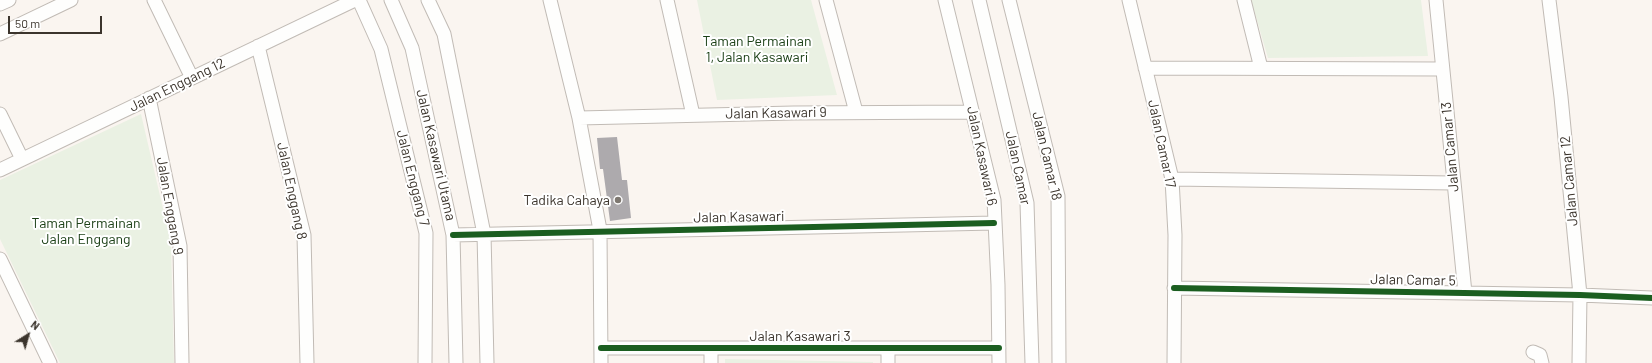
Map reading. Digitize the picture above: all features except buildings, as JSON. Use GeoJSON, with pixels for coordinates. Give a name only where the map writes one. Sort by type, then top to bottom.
{"type":"FeatureCollection","features":[{"type":"Feature","properties":{"kind":"street"},"geometry":{"type":"LineString","coordinates":[[0,4],[9,0]]}},
{"type":"Feature","properties":{"kind":"street"},"geometry":{"type":"LineString","coordinates":[[0,34],[71,0]]}},
{"type":"Feature","properties":{"kind":"street"},"geometry":{"type":"LineString","coordinates":[[154,0],[192,78]]}},
{"type":"Feature","properties":{"kind":"street","name":"Jalan Enggang 12"},"geometry":{"type":"LineString","coordinates":[[0,170],[355,0]]}},
{"type":"Feature","properties":{"kind":"street","name":"Jalan Enggang 7"},"geometry":{"type":"LineString","coordinates":[[359,0],[381,49],[426,233],[425,363]]}},
{"type":"Feature","properties":{"kind":"street","name":"Jalan Kasawari Utama"},"geometry":{"type":"LineString","coordinates":[[391,0],[412,48],[453,235],[456,363]]}},
{"type":"Feature","properties":{"kind":"street"},"geometry":{"type":"LineString","coordinates":[[428,0],[444,34],[484,234],[487,363]]}},
{"type":"Feature","properties":{"kind":"street"},"geometry":{"type":"LineString","coordinates":[[550,0],[579,118],[600,230],[601,363]]}},
{"type":"Feature","properties":{"kind":"street"},"geometry":{"type":"LineString","coordinates":[[667,0],[693,114]]}},
{"type":"Feature","properties":{"kind":"street"},"geometry":{"type":"LineString","coordinates":[[826,0],[856,112]]}},
{"type":"Feature","properties":{"kind":"street","name":"Jalan Kasawari 6"},"geometry":{"type":"LineString","coordinates":[[945,0],[994,200],[998,284],[999,363]]}},
{"type":"Feature","properties":{"kind":"street","name":"Jalan Camar"},"geometry":{"type":"LineString","coordinates":[[979,0],[1027,203],[1032,363]]}},
{"type":"Feature","properties":{"kind":"street","name":"Jalan Camar 18"},"geometry":{"type":"LineString","coordinates":[[1009,0],[1058,196],[1060,363]]}},
{"type":"Feature","properties":{"kind":"street","name":"Jalan Camar 17"},"geometry":{"type":"LineString","coordinates":[[1129,0],[1172,179],[1175,235],[1174,363]]}},
{"type":"Feature","properties":{"kind":"street"},"geometry":{"type":"LineString","coordinates":[[1244,0],[1261,68]]}},
{"type":"Feature","properties":{"kind":"street","name":"Jalan Camar 13"},"geometry":{"type":"LineString","coordinates":[[1436,0],[1453,184],[1465,293]]}},
{"type":"Feature","properties":{"kind":"street","name":"Jalan Camar 12"},"geometry":{"type":"LineString","coordinates":[[1549,0],[1562,97],[1580,295],[1580,363]]}},
{"type":"Feature","properties":{"kind":"street","name":"Jalan Enggang 8"},"geometry":{"type":"LineString","coordinates":[[258,46],[304,235],[307,363]]}},
{"type":"Feature","properties":{"kind":"street"},"geometry":{"type":"LineString","coordinates":[[1145,68],[1442,69]]}},
{"type":"Feature","properties":{"kind":"street","name":"Jalan Enggang 9"},"geometry":{"type":"LineString","coordinates":[[149,98],[180,246],[182,363]]}},
{"type":"Feature","properties":{"kind":"street","name":"Jalan Kasawari 9"},"geometry":{"type":"LineString","coordinates":[[579,118],[693,114],[972,112]]}},
{"type":"Feature","properties":{"kind":"street"},"geometry":{"type":"LineString","coordinates":[[0,114],[22,159]]}},
{"type":"Feature","properties":{"kind":"street"},"geometry":{"type":"LineString","coordinates":[[1172,179],[1453,184]]}},
{"type":"Feature","properties":{"kind":"street","name":"Jalan Kasawari"},"geometry":{"type":"LineString","coordinates":[[453,235],[600,230],[994,223]]}},
{"type":"Feature","properties":{"kind":"street"},"geometry":{"type":"LineString","coordinates":[[0,259],[50,363]]}},
{"type":"Feature","properties":{"kind":"street","name":"Jalan Camar 5"},"geometry":{"type":"LineString","coordinates":[[1174,288],[1580,295],[1652,298]]}},
{"type":"Feature","properties":{"kind":"street","name":"Jalan Kasawari 3"},"geometry":{"type":"LineString","coordinates":[[601,348],[999,348]]}},
{"type":"Feature","properties":{"kind":"street"},"geometry":{"type":"LineString","coordinates":[[711,348],[711,363]]}},
{"type":"Feature","properties":{"kind":"street"},"geometry":{"type":"LineString","coordinates":[[888,348],[888,363]]}},
{"type":"Feature","properties":{"kind":"street"},"geometry":{"type":"LineString","coordinates":[[1533,352],[1540,355],[1542,363]]}},
{"type":"Feature","properties":{"kind":"green space","name":"Taman Permainan 1, Jalan Kasawari"},"geometry":{"type":"Polygon","coordinates":[[[697,0],[811,0],[837,95],[717,100],[697,0]]]}},
{"type":"Feature","properties":{"kind":"green space"},"geometry":{"type":"Polygon","coordinates":[[[1251,0],[1421,0],[1428,56],[1268,58],[1251,0]]]}},
{"type":"Feature","properties":{"kind":"green space","name":"Taman Permainan Jalan Enggang"},"geometry":{"type":"Polygon","coordinates":[[[141,114],[171,243],[174,363],[60,363],[0,239],[0,180],[141,114]]]}},
{"type":"Feature","properties":{"kind":"green space"},"geometry":{"type":"Polygon","coordinates":[[[725,359],[873,362],[873,363],[725,363],[725,359]]]}},
{"type":"Feature","properties":{"kind":"cycle path"},"geometry":{"type":"LineString","coordinates":[[453,235],[994,223]]}},
{"type":"Feature","properties":{"kind":"cycle path"},"geometry":{"type":"LineString","coordinates":[[1174,288],[1580,295],[1652,298]]}},
{"type":"Feature","properties":{"kind":"cycle path"},"geometry":{"type":"LineString","coordinates":[[601,348],[999,348]]}},
{"type":"Feature","properties":{"kind":"place","name":"Tadika Cahaya"},"geometry":{"type":"Point","coordinates":[618,200]}}]}
